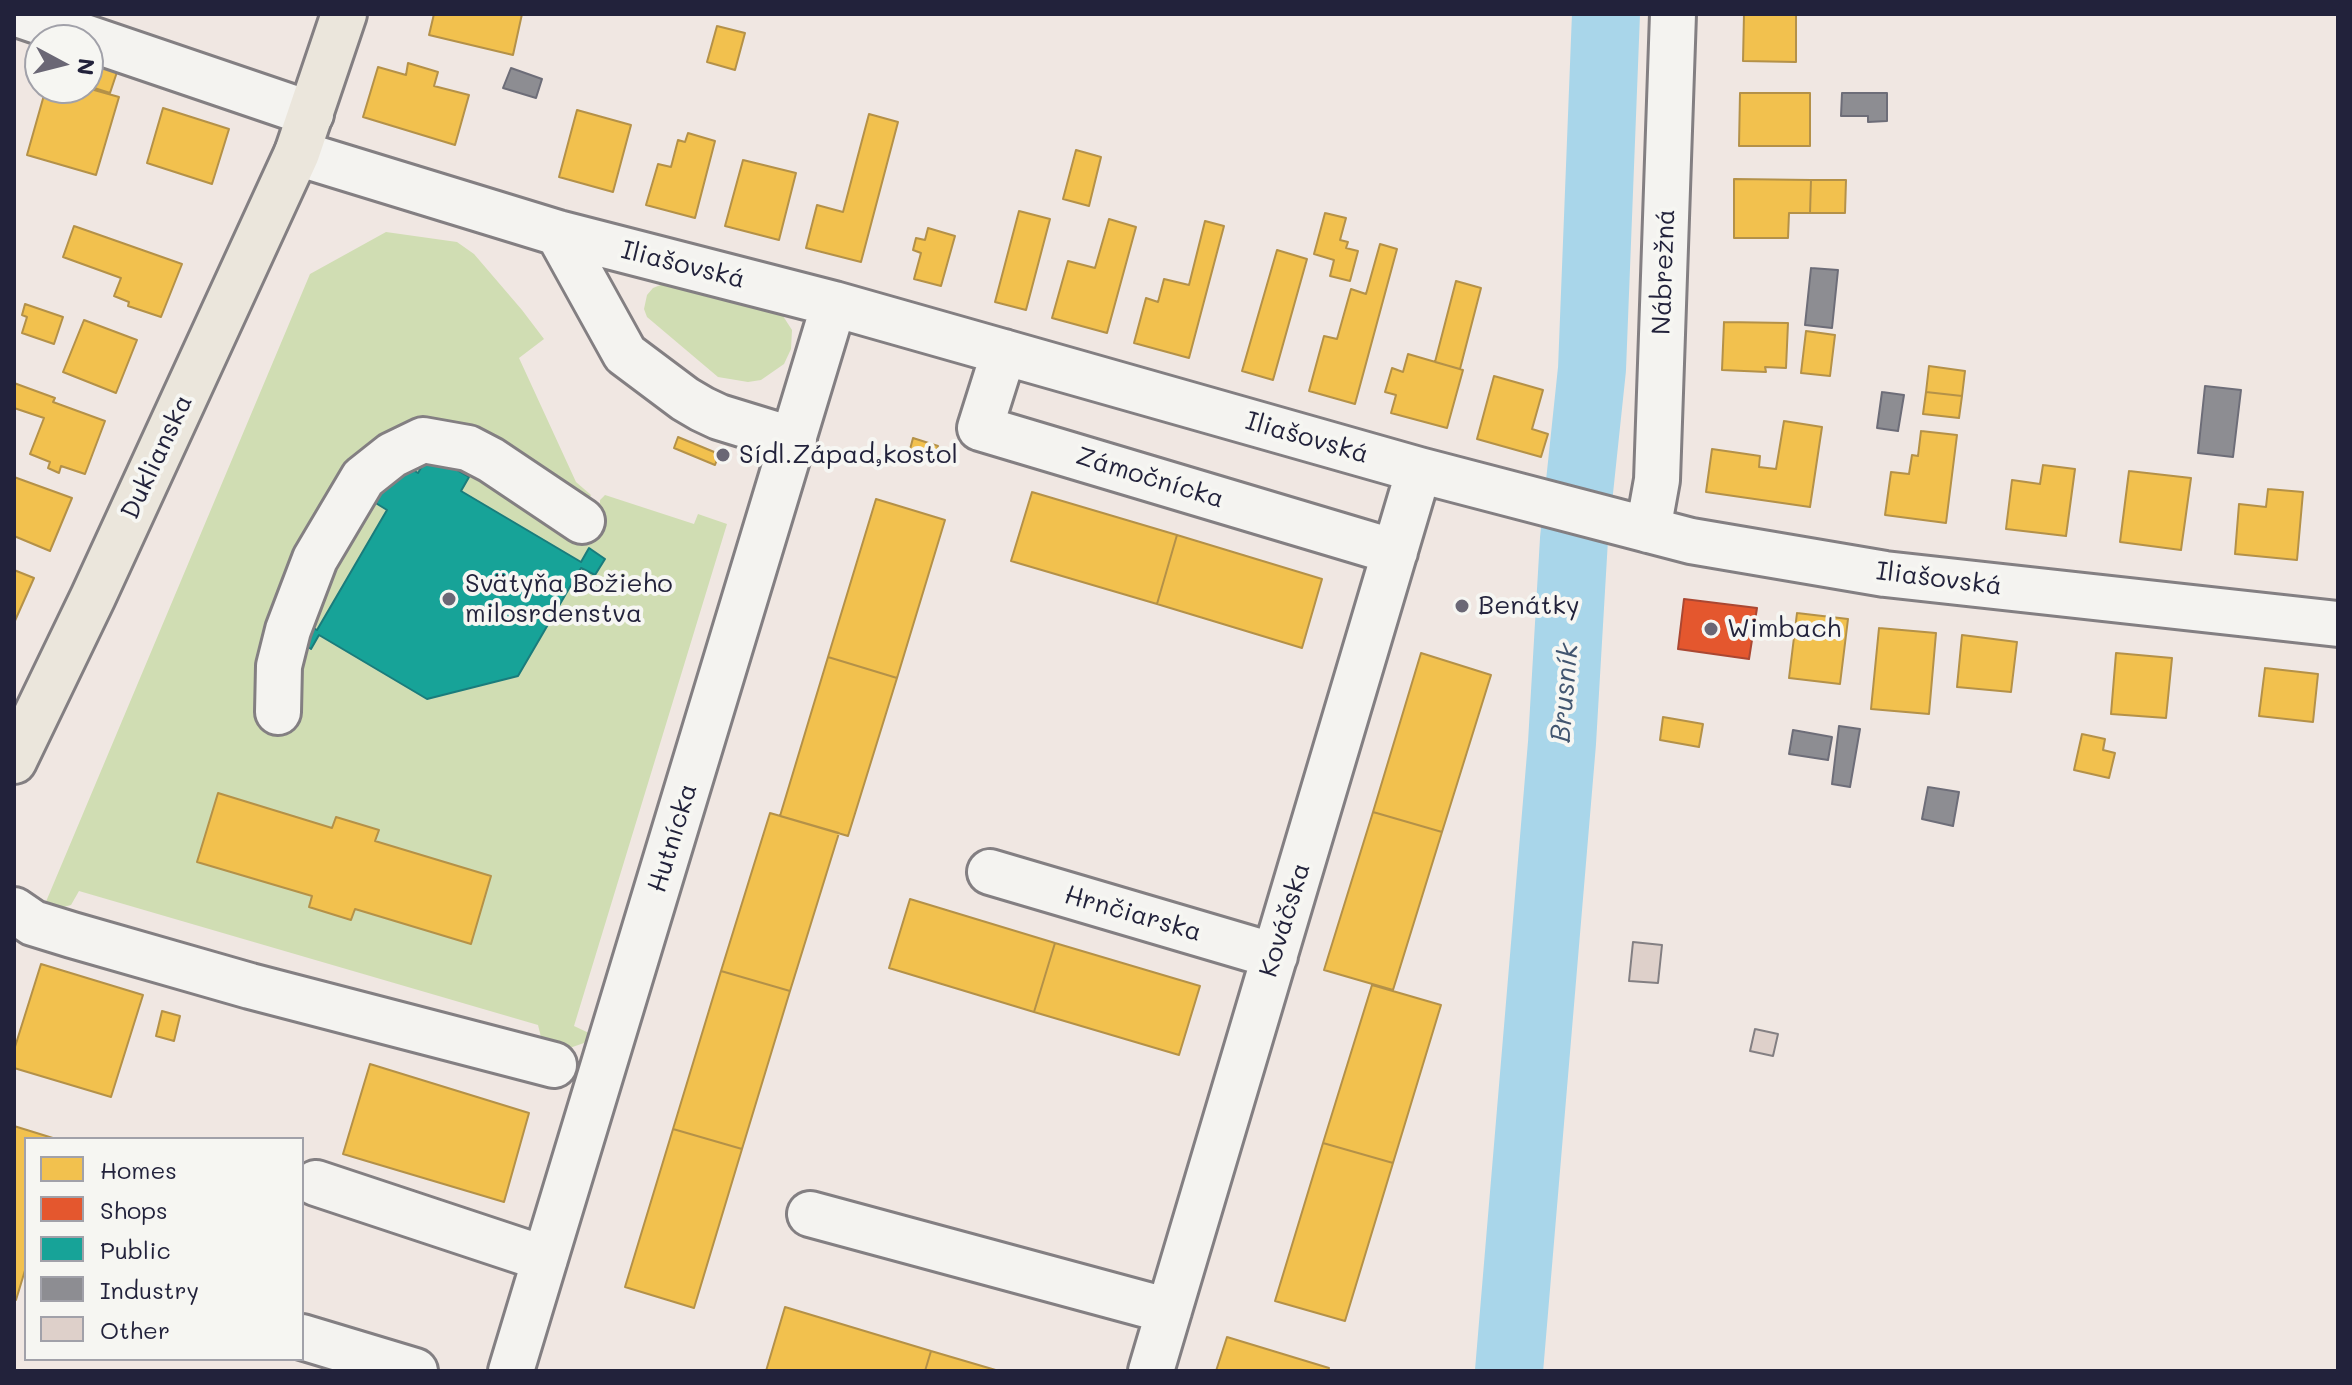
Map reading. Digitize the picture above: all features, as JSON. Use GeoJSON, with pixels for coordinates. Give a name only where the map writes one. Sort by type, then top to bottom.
{"type":"FeatureCollection","features":[{"type":"Feature","properties":{"kind":"main road","name":"Duklianska"},"geometry":{"type":"LineString","coordinates":[[14,761],[93,597],[304,134],[344,14]]}},
{"type":"Feature","properties":{"kind":"street","name":"Iliašovská"},"geometry":{"type":"LineString","coordinates":[[17,14],[304,134],[558,233],[834,304],[1419,470],[1691,541],[1885,574],[2338,624]]}},
{"type":"Feature","properties":{"kind":"street","name":"Nábrežná"},"geometry":{"type":"LineString","coordinates":[[1637,526],[1657,480],[1673,14]]}},
{"type":"Feature","properties":{"kind":"street"},"geometry":{"type":"LineString","coordinates":[[558,233],[625,354],[702,409],[794,440]]}},
{"type":"Feature","properties":{"kind":"street","name":"Hutnícka"},"geometry":{"type":"LineString","coordinates":[[511,1371],[834,304]]}},
{"type":"Feature","properties":{"kind":"street","name":"Zámočnícka"},"geometry":{"type":"LineString","coordinates":[[1004,352],[980,428],[1395,552]]}},
{"type":"Feature","properties":{"kind":"street"},"geometry":{"type":"LineString","coordinates":[[278,712],[279,666],[288,630],[315,559],[363,478],[392,455],[423,440],[468,448],[582,521]]}},
{"type":"Feature","properties":{"kind":"street","name":"Kováčska"},"geometry":{"type":"LineString","coordinates":[[1151,1371],[1419,470]]}},
{"type":"Feature","properties":{"kind":"street","name":"Hrnčiarska"},"geometry":{"type":"LineString","coordinates":[[990,872],[1275,956]]}},
{"type":"Feature","properties":{"kind":"street"},"geometry":{"type":"LineString","coordinates":[[15,914],[33,923],[250,986],[554,1065]]}},
{"type":"Feature","properties":{"kind":"street"},"geometry":{"type":"LineString","coordinates":[[316,1183],[545,1259]]}},
{"type":"Feature","properties":{"kind":"street"},"geometry":{"type":"LineString","coordinates":[[810,1214],[1169,1311]]}},
{"type":"Feature","properties":{"kind":"street"},"geometry":{"type":"LineString","coordinates":[[304,1338],[415,1371]]}},
{"type":"Feature","properties":{"kind":"green space"},"geometry":{"type":"Polygon","coordinates":[[[386,232],[457,242],[474,254],[544,339],[519,358],[576,482],[591,495],[581,513],[600,515],[600,500],[605,495],[694,524],[698,514],[727,524],[574,1026],[591,1034],[584,1043],[561,1051],[542,1041],[538,1025],[79,891],[71,905],[56,909],[45,904],[310,274],[386,232]]]}},
{"type":"Feature","properties":{"kind":"green space"},"geometry":{"type":"Polygon","coordinates":[[[668,282],[783,316],[792,330],[791,349],[784,364],[761,380],[748,382],[718,377],[647,317],[644,309],[647,295],[653,288],[668,282]]]}},
{"type":"Feature","properties":{"kind":"building: Homes"},"geometry":{"type":"Polygon","coordinates":[[[434,14],[522,14],[513,55],[429,35],[434,14]]]}},
{"type":"Feature","properties":{"kind":"building: Homes"},"geometry":{"type":"Polygon","coordinates":[[[1744,14],[1796,14],[1796,62],[1743,61],[1744,14]]]}},
{"type":"Feature","properties":{"kind":"building: Homes"},"geometry":{"type":"Polygon","coordinates":[[[717,26],[745,33],[735,70],[707,62],[717,26]]]}},
{"type":"Feature","properties":{"kind":"building: Homes"},"geometry":{"type":"Polygon","coordinates":[[[104,61],[119,66],[110,93],[104,91],[104,61]]]}},
{"type":"Feature","properties":{"kind":"building: Homes"},"geometry":{"type":"Polygon","coordinates":[[[408,63],[438,72],[434,86],[469,95],[455,145],[363,117],[378,67],[406,75],[408,63]]]}},
{"type":"Feature","properties":{"kind":"building: Homes"},"geometry":{"type":"Polygon","coordinates":[[[104,93],[119,97],[96,175],[27,155],[41,104],[104,104],[104,93]]]}},
{"type":"Feature","properties":{"kind":"building: Homes"},"geometry":{"type":"Polygon","coordinates":[[[1740,93],[1810,93],[1810,146],[1739,146],[1740,93]]]}},
{"type":"Feature","properties":{"kind":"building: Homes"},"geometry":{"type":"Polygon","coordinates":[[[163,108],[229,129],[212,184],[147,163],[163,108]]]}},
{"type":"Feature","properties":{"kind":"building: Homes"},"geometry":{"type":"Polygon","coordinates":[[[577,110],[631,125],[613,192],[559,177],[577,110]]]}},
{"type":"Feature","properties":{"kind":"building: Homes"},"geometry":{"type":"Polygon","coordinates":[[[869,114],[898,122],[861,262],[806,248],[817,205],[843,212],[869,114]]]}},
{"type":"Feature","properties":{"kind":"building: Homes"},"geometry":{"type":"Polygon","coordinates":[[[688,133],[715,141],[695,218],[646,205],[658,164],[671,167],[678,140],[685,142],[688,133]]]}},
{"type":"Feature","properties":{"kind":"building: Homes"},"geometry":{"type":"Polygon","coordinates":[[[1076,150],[1101,157],[1089,206],[1063,199],[1076,150]]]}},
{"type":"Feature","properties":{"kind":"building: Homes"},"geometry":{"type":"Polygon","coordinates":[[[743,160],[796,173],[779,240],[725,226],[743,160]]]}},
{"type":"Feature","properties":{"kind":"building: Homes"},"geometry":{"type":"Polygon","coordinates":[[[1734,179],[1811,180],[1810,213],[1789,213],[1788,238],[1734,238],[1734,179]]]}},
{"type":"Feature","properties":{"kind":"building: Homes"},"geometry":{"type":"Polygon","coordinates":[[[1811,180],[1846,180],[1845,213],[1810,213],[1811,180]]]}},
{"type":"Feature","properties":{"kind":"building: Homes"},"geometry":{"type":"Polygon","coordinates":[[[1019,211],[1050,219],[1026,310],[995,302],[1019,211]]]}},
{"type":"Feature","properties":{"kind":"building: Homes"},"geometry":{"type":"Polygon","coordinates":[[[1325,213],[1346,218],[1340,240],[1348,242],[1346,248],[1358,251],[1350,281],[1330,276],[1334,260],[1314,254],[1325,213]]]}},
{"type":"Feature","properties":{"kind":"building: Homes"},"geometry":{"type":"Polygon","coordinates":[[[1109,219],[1136,227],[1107,333],[1052,318],[1068,261],[1095,268],[1109,219]]]}},
{"type":"Feature","properties":{"kind":"building: Homes"},"geometry":{"type":"Polygon","coordinates":[[[1205,221],[1224,226],[1189,358],[1134,343],[1146,298],[1158,302],[1164,279],[1189,285],[1205,221]]]}},
{"type":"Feature","properties":{"kind":"building: Homes"},"geometry":{"type":"Polygon","coordinates":[[[74,226],[182,264],[161,317],[128,306],[129,302],[114,296],[121,278],[63,257],[74,226]]]}},
{"type":"Feature","properties":{"kind":"building: Homes"},"geometry":{"type":"Polygon","coordinates":[[[928,228],[955,236],[941,286],[914,279],[921,253],[913,250],[916,238],[925,240],[928,228]]]}},
{"type":"Feature","properties":{"kind":"building: Homes"},"geometry":{"type":"Polygon","coordinates":[[[1380,244],[1397,249],[1355,404],[1309,391],[1324,336],[1337,339],[1351,289],[1366,294],[1380,244]]]}},
{"type":"Feature","properties":{"kind":"building: Homes"},"geometry":{"type":"Polygon","coordinates":[[[1277,250],[1307,259],[1273,380],[1242,371],[1277,250]]]}},
{"type":"Feature","properties":{"kind":"building: Homes"},"geometry":{"type":"Polygon","coordinates":[[[1456,281],[1481,288],[1460,369],[1435,362],[1456,281]]]}},
{"type":"Feature","properties":{"kind":"building: Homes"},"geometry":{"type":"Polygon","coordinates":[[[25,304],[63,317],[54,344],[22,333],[27,317],[22,315],[25,304]]]}},
{"type":"Feature","properties":{"kind":"building: Homes"},"geometry":{"type":"Polygon","coordinates":[[[84,320],[137,340],[116,393],[63,372],[84,320]]]}},
{"type":"Feature","properties":{"kind":"building: Homes"},"geometry":{"type":"Polygon","coordinates":[[[1724,322],[1788,323],[1786,368],[1765,367],[1766,372],[1722,370],[1724,322]]]}},
{"type":"Feature","properties":{"kind":"building: Homes"},"geometry":{"type":"Polygon","coordinates":[[[1806,331],[1835,335],[1830,376],[1801,373],[1806,331]]]}},
{"type":"Feature","properties":{"kind":"building: Homes"},"geometry":{"type":"Polygon","coordinates":[[[1408,354],[1463,370],[1447,428],[1391,413],[1396,395],[1385,392],[1392,368],[1403,372],[1408,354]]]}},
{"type":"Feature","properties":{"kind":"building: Homes"},"geometry":{"type":"Polygon","coordinates":[[[1929,366],[1965,371],[1962,396],[1926,392],[1929,366]]]}},
{"type":"Feature","properties":{"kind":"building: Homes"},"geometry":{"type":"Polygon","coordinates":[[[1494,376],[1543,390],[1532,429],[1548,434],[1541,457],[1477,439],[1494,376]]]}},
{"type":"Feature","properties":{"kind":"building: Homes"},"geometry":{"type":"Polygon","coordinates":[[[14,383],[55,398],[53,402],[105,421],[85,474],[61,466],[59,473],[48,468],[50,462],[30,454],[44,418],[14,408],[14,383]]]}},
{"type":"Feature","properties":{"kind":"building: Homes"},"geometry":{"type":"Polygon","coordinates":[[[1926,392],[1962,396],[1959,418],[1923,414],[1926,392]]]}},
{"type":"Feature","properties":{"kind":"building: Homes"},"geometry":{"type":"Polygon","coordinates":[[[1784,421],[1822,427],[1810,507],[1706,492],[1712,449],[1760,456],[1759,467],[1776,469],[1784,421]]]}},
{"type":"Feature","properties":{"kind":"building: Homes"},"geometry":{"type":"Polygon","coordinates":[[[1921,431],[1957,435],[1946,523],[1885,515],[1891,472],[1909,474],[1912,455],[1918,456],[1921,431]]]}},
{"type":"Feature","properties":{"kind":"building: Homes"},"geometry":{"type":"Polygon","coordinates":[[[678,437],[719,454],[715,465],[674,448],[678,437]]]}},
{"type":"Feature","properties":{"kind":"building: Homes"},"geometry":{"type":"Polygon","coordinates":[[[913,438],[938,446],[932,464],[908,457],[913,438]]]}},
{"type":"Feature","properties":{"kind":"building: Homes"},"geometry":{"type":"Polygon","coordinates":[[[2043,465],[2075,469],[2066,536],[2006,529],[2012,480],[2040,484],[2043,465]]]}},
{"type":"Feature","properties":{"kind":"building: Homes"},"geometry":{"type":"Polygon","coordinates":[[[2129,471],[2191,478],[2181,550],[2120,542],[2129,471]]]}},
{"type":"Feature","properties":{"kind":"building: Homes"},"geometry":{"type":"Polygon","coordinates":[[[14,477],[72,498],[50,551],[14,536],[14,477]]]}},
{"type":"Feature","properties":{"kind":"building: Homes"},"geometry":{"type":"Polygon","coordinates":[[[2268,489],[2303,492],[2297,560],[2235,554],[2239,504],[2266,507],[2268,489]]]}},
{"type":"Feature","properties":{"kind":"building: Homes"},"geometry":{"type":"Polygon","coordinates":[[[1032,492],[1177,535],[1157,604],[1011,561],[1032,492]]]}},
{"type":"Feature","properties":{"kind":"building: Homes"},"geometry":{"type":"Polygon","coordinates":[[[876,499],[945,520],[897,678],[828,657],[876,499]]]}},
{"type":"Feature","properties":{"kind":"building: Homes"},"geometry":{"type":"Polygon","coordinates":[[[1177,535],[1322,579],[1302,648],[1157,604],[1177,535]]]}},
{"type":"Feature","properties":{"kind":"building: Homes"},"geometry":{"type":"Polygon","coordinates":[[[14,570],[34,578],[14,623],[14,570]]]}},
{"type":"Feature","properties":{"kind":"building: Homes"},"geometry":{"type":"Polygon","coordinates":[[[1797,613],[1848,619],[1840,684],[1789,678],[1797,613]]]}},
{"type":"Feature","properties":{"kind":"building: Homes"},"geometry":{"type":"Polygon","coordinates":[[[1879,628],[1936,633],[1929,714],[1871,709],[1879,628]]]}},
{"type":"Feature","properties":{"kind":"building: Homes"},"geometry":{"type":"Polygon","coordinates":[[[1962,635],[2017,642],[2011,692],[1957,687],[1962,635]]]}},
{"type":"Feature","properties":{"kind":"building: Homes"},"geometry":{"type":"Polygon","coordinates":[[[1421,653],[1491,675],[1442,832],[1373,812],[1421,653]]]}},
{"type":"Feature","properties":{"kind":"building: Homes"},"geometry":{"type":"Polygon","coordinates":[[[2116,653],[2172,658],[2166,718],[2111,714],[2116,653]]]}},
{"type":"Feature","properties":{"kind":"building: Homes"},"geometry":{"type":"Polygon","coordinates":[[[828,657],[897,678],[848,836],[780,816],[828,657]]]}},
{"type":"Feature","properties":{"kind":"building: Homes"},"geometry":{"type":"Polygon","coordinates":[[[2265,668],[2318,674],[2313,722],[2259,716],[2265,668]]]}},
{"type":"Feature","properties":{"kind":"building: Homes"},"geometry":{"type":"Polygon","coordinates":[[[1663,717],[1703,724],[1699,747],[1660,740],[1663,717]]]}},
{"type":"Feature","properties":{"kind":"building: Homes"},"geometry":{"type":"Polygon","coordinates":[[[2082,734],[2105,739],[2103,750],[2115,753],[2109,778],[2074,770],[2082,734]]]}},
{"type":"Feature","properties":{"kind":"building: Homes"},"geometry":{"type":"Polygon","coordinates":[[[218,793],[332,828],[336,817],[379,830],[375,841],[491,876],[471,944],[355,909],[351,920],[309,907],[312,896],[197,862],[218,793]]]}},
{"type":"Feature","properties":{"kind":"building: Homes"},"geometry":{"type":"Polygon","coordinates":[[[1373,812],[1442,832],[1393,990],[1324,970],[1373,812]]]}},
{"type":"Feature","properties":{"kind":"building: Homes"},"geometry":{"type":"Polygon","coordinates":[[[770,813],[839,833],[790,991],[721,971],[770,813]]]}},
{"type":"Feature","properties":{"kind":"building: Homes"},"geometry":{"type":"Polygon","coordinates":[[[910,899],[1055,943],[1034,1012],[889,968],[910,899]]]}},
{"type":"Feature","properties":{"kind":"building: Homes"},"geometry":{"type":"Polygon","coordinates":[[[1055,943],[1200,986],[1179,1055],[1034,1012],[1055,943]]]}},
{"type":"Feature","properties":{"kind":"building: Homes"},"geometry":{"type":"Polygon","coordinates":[[[41,964],[143,995],[111,1097],[14,1068],[14,1050],[41,964]]]}},
{"type":"Feature","properties":{"kind":"building: Homes"},"geometry":{"type":"Polygon","coordinates":[[[721,971],[790,991],[742,1149],[673,1129],[721,971]]]}},
{"type":"Feature","properties":{"kind":"building: Homes"},"geometry":{"type":"Polygon","coordinates":[[[1372,985],[1441,1005],[1393,1163],[1323,1143],[1372,985]]]}},
{"type":"Feature","properties":{"kind":"building: Homes"},"geometry":{"type":"Polygon","coordinates":[[[162,1011],[180,1016],[174,1041],[156,1036],[162,1011]]]}},
{"type":"Feature","properties":{"kind":"building: Homes"},"geometry":{"type":"Polygon","coordinates":[[[370,1064],[529,1113],[504,1202],[343,1154],[370,1064]]]}},
{"type":"Feature","properties":{"kind":"building: Homes"},"geometry":{"type":"Polygon","coordinates":[[[14,1126],[50,1137],[24,1137],[24,1274],[14,1299],[14,1126]]]}},
{"type":"Feature","properties":{"kind":"building: Homes"},"geometry":{"type":"Polygon","coordinates":[[[673,1129],[742,1149],[694,1308],[625,1287],[673,1129]]]}},
{"type":"Feature","properties":{"kind":"building: Homes"},"geometry":{"type":"Polygon","coordinates":[[[1323,1143],[1393,1163],[1345,1321],[1275,1301],[1323,1143]]]}},
{"type":"Feature","properties":{"kind":"building: Homes"},"geometry":{"type":"Polygon","coordinates":[[[785,1307],[931,1351],[925,1371],[766,1371],[785,1307]]]}},
{"type":"Feature","properties":{"kind":"building: Homes"},"geometry":{"type":"Polygon","coordinates":[[[1227,1337],[1329,1368],[1328,1371],[1216,1371],[1227,1337]]]}},
{"type":"Feature","properties":{"kind":"building: Homes"},"geometry":{"type":"Polygon","coordinates":[[[931,1351],[999,1371],[925,1371],[931,1351]]]}},
{"type":"Feature","properties":{"kind":"building: Shops"},"geometry":{"type":"Polygon","coordinates":[[[1684,599],[1757,608],[1749,659],[1678,649],[1684,599]]]}},
{"type":"Feature","properties":{"kind":"building: Public","name":"Svätyňa Božieho milosrdenstva"},"geometry":{"type":"Polygon","coordinates":[[[429,454],[469,477],[461,491],[581,562],[589,548],[605,559],[595,575],[581,568],[518,676],[427,699],[319,635],[311,649],[294,638],[303,622],[317,630],[387,510],[374,502],[398,461],[418,473],[429,454]]]}},
{"type":"Feature","properties":{"kind":"building: Industry"},"geometry":{"type":"Polygon","coordinates":[[[511,68],[542,79],[536,98],[503,88],[511,68]]]}},
{"type":"Feature","properties":{"kind":"building: Industry"},"geometry":{"type":"Polygon","coordinates":[[[1842,93],[1887,93],[1887,121],[1868,122],[1868,116],[1841,116],[1842,93]]]}},
{"type":"Feature","properties":{"kind":"building: Industry"},"geometry":{"type":"Polygon","coordinates":[[[1811,268],[1838,270],[1832,328],[1805,325],[1811,268]]]}},
{"type":"Feature","properties":{"kind":"building: Industry"},"geometry":{"type":"Polygon","coordinates":[[[2205,386],[2241,390],[2233,457],[2198,453],[2205,386]]]}},
{"type":"Feature","properties":{"kind":"building: Industry"},"geometry":{"type":"Polygon","coordinates":[[[1882,392],[1904,395],[1898,431],[1877,428],[1882,392]]]}},
{"type":"Feature","properties":{"kind":"building: Industry"},"geometry":{"type":"Polygon","coordinates":[[[1839,726],[1860,729],[1850,787],[1832,784],[1839,726]]]}},
{"type":"Feature","properties":{"kind":"building: Industry"},"geometry":{"type":"Polygon","coordinates":[[[1793,730],[1832,737],[1828,760],[1789,754],[1793,730]]]}},
{"type":"Feature","properties":{"kind":"building: Industry"},"geometry":{"type":"Polygon","coordinates":[[[1928,787],[1959,792],[1953,826],[1922,819],[1928,787]]]}},
{"type":"Feature","properties":{"kind":"building: Other"},"geometry":{"type":"Polygon","coordinates":[[[1633,942],[1662,945],[1658,983],[1629,981],[1633,942]]]}},
{"type":"Feature","properties":{"kind":"building: Other"},"geometry":{"type":"Polygon","coordinates":[[[1755,1029],[1778,1034],[1773,1056],[1750,1051],[1755,1029]]]}},
{"type":"Feature","properties":{"kind":"waterway","name":"Brusník"},"geometry":{"type":"LineString","coordinates":[[1509,1371],[1562,743],[1574,539],[1592,369],[1606,14]]}},
{"type":"Feature","properties":{"kind":"place","name":"Sídl.Západ,kostol"},"geometry":{"type":"Point","coordinates":[723,455]}},
{"type":"Feature","properties":{"kind":"place","name":"Svätyňa Božieho milosrdenstva"},"geometry":{"type":"Point","coordinates":[449,599]}},
{"type":"Feature","properties":{"kind":"place","name":"Benátky"},"geometry":{"type":"Point","coordinates":[1462,606]}},
{"type":"Feature","properties":{"kind":"place","name":"Wimbach"},"geometry":{"type":"Point","coordinates":[1711,629]}}]}
